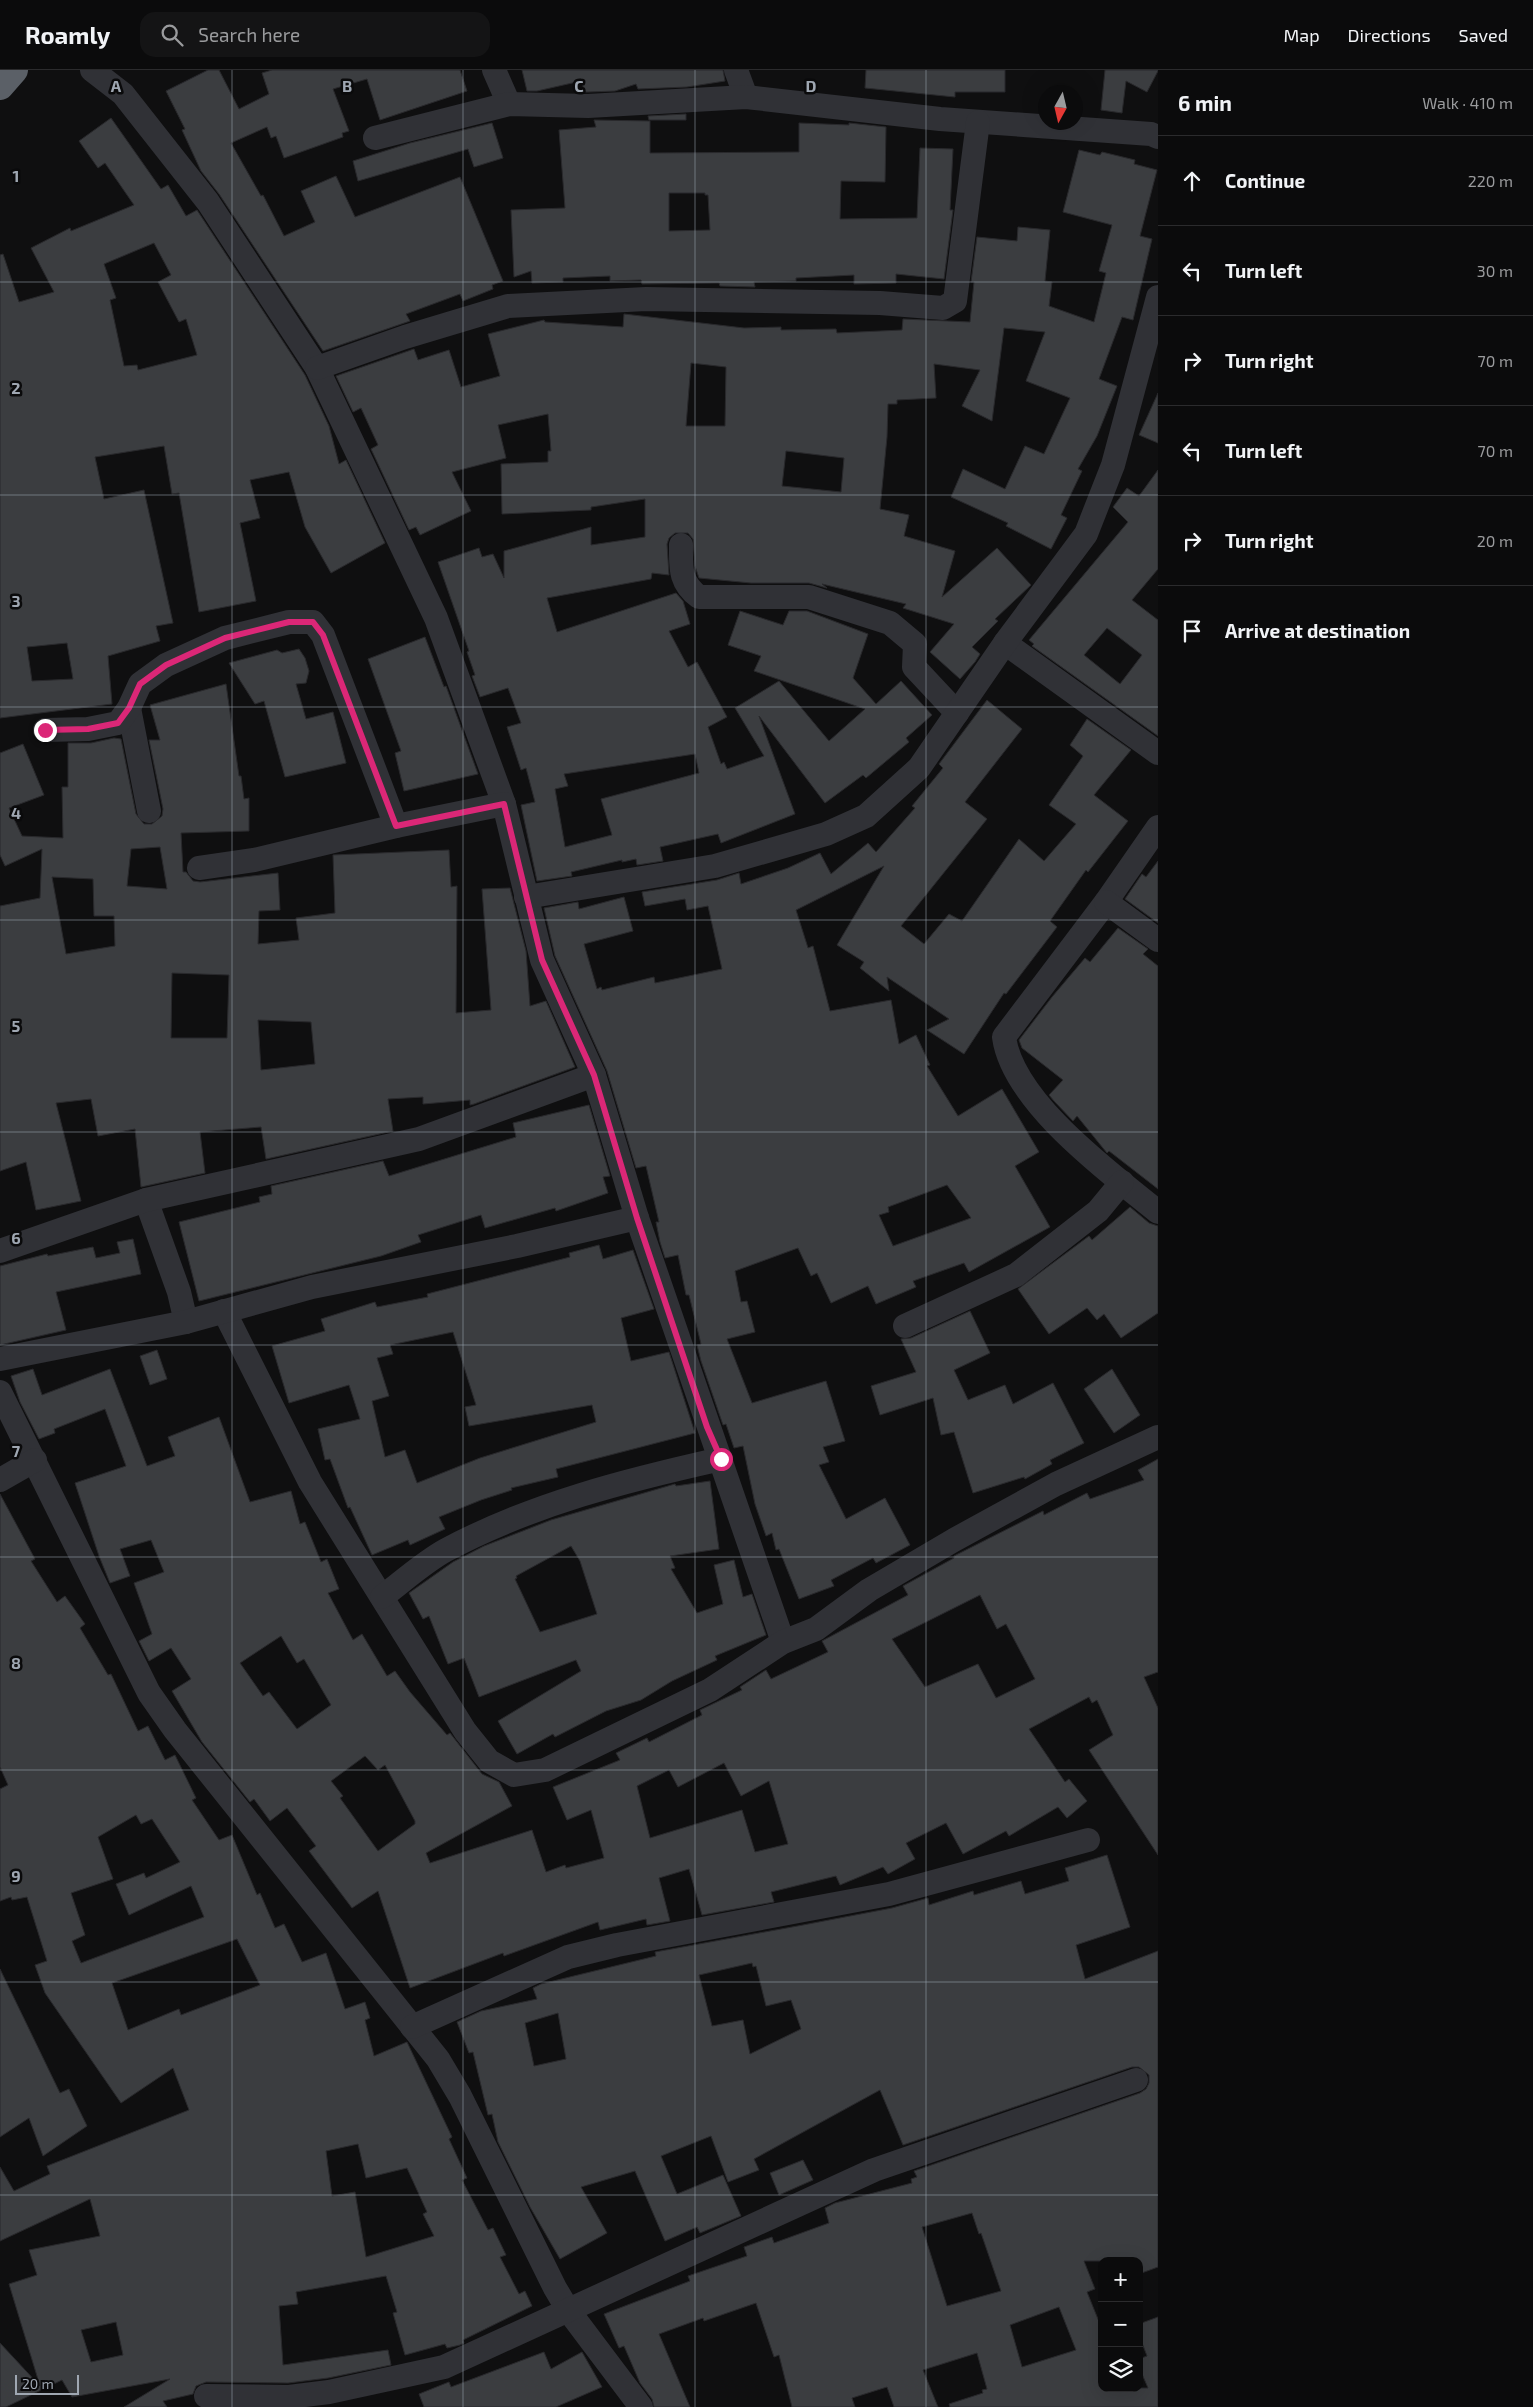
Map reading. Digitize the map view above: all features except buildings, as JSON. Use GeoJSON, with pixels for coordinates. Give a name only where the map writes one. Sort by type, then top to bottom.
{"type":"FeatureCollection","features":[{"type":"Feature","properties":{"kind":"highway"},"geometry":{"type":"LineString","coordinates":[[0,86],[14,70]]}},
{"type":"Feature","properties":{"kind":"street"},"geometry":{"type":"LineString","coordinates":[[92,70],[123,94],[208,202],[317,368],[436,618],[504,804],[542,960],[594,1075],[637,1218],[707,1427],[721,1459],[783,1642]]}},
{"type":"Feature","properties":{"kind":"street"},"geometry":{"type":"LineString","coordinates":[[494,70],[509,104]]}},
{"type":"Feature","properties":{"kind":"street"},"geometry":{"type":"LineString","coordinates":[[736,70],[746,98]]}},
{"type":"Feature","properties":{"kind":"street"},"geometry":{"type":"LineString","coordinates":[[375,138],[509,104],[588,106],[746,98],[978,122],[1151,134],[1158,137]]}},
{"type":"Feature","properties":{"kind":"street"},"geometry":{"type":"LineString","coordinates":[[317,368],[405,337],[508,306],[646,299],[880,303],[943,308],[955,301],[978,122]]}},
{"type":"Feature","properties":{"kind":"street"},"geometry":{"type":"LineString","coordinates":[[526,897],[715,866],[826,834],[866,816],[913,774],[1005,643],[1086,534],[1113,465],[1158,297]]}},
{"type":"Feature","properties":{"kind":"street"},"geometry":{"type":"LineString","coordinates":[[681,545],[682,571],[686,586],[699,597],[809,597],[890,623],[915,644],[914,667],[957,713]]}},
{"type":"Feature","properties":{"kind":"street"},"geometry":{"type":"LineString","coordinates":[[45,730],[88,729],[118,723],[129,708],[140,684],[166,665],[225,638],[289,622],[313,622],[323,635],[396,826]]}},
{"type":"Feature","properties":{"kind":"street"},"geometry":{"type":"LineString","coordinates":[[1005,643],[1158,753]]}},
{"type":"Feature","properties":{"kind":"street"},"geometry":{"type":"LineString","coordinates":[[129,708],[149,811]]}},
{"type":"Feature","properties":{"kind":"street"},"geometry":{"type":"LineString","coordinates":[[199,868],[254,860],[396,826],[504,804]]}},
{"type":"Feature","properties":{"kind":"street"},"geometry":{"type":"LineString","coordinates":[[1158,827],[1106,902],[1004,1037],[1006,1054],[1042,1110],[1158,1212]]}},
{"type":"Feature","properties":{"kind":"street"},"geometry":{"type":"LineString","coordinates":[[1106,902],[1158,940]]}},
{"type":"Feature","properties":{"kind":"street"},"geometry":{"type":"LineString","coordinates":[[0,1251],[146,1200],[419,1139],[594,1075]]}},
{"type":"Feature","properties":{"kind":"street"},"geometry":{"type":"LineString","coordinates":[[905,1326],[1016,1275],[1098,1211],[1122,1182]]}},
{"type":"Feature","properties":{"kind":"street"},"geometry":{"type":"LineString","coordinates":[[146,1200],[178,1292],[186,1322]]}},
{"type":"Feature","properties":{"kind":"street"},"geometry":{"type":"LineString","coordinates":[[0,1359],[186,1322],[312,1287],[517,1246],[637,1218]]}},
{"type":"Feature","properties":{"kind":"street"},"geometry":{"type":"LineString","coordinates":[[224,1311],[310,1482],[465,1731],[489,1761],[514,1776],[545,1770],[710,1690],[783,1642],[816,1629],[869,1590],[971,1531],[1056,1484],[1158,1437]]}},
{"type":"Feature","properties":{"kind":"street"},"geometry":{"type":"LineString","coordinates":[[0,1392],[35,1460],[125,1648],[149,1693],[181,1737],[438,2059],[460,2096],[555,2288],[568,2310],[641,2407]]}},
{"type":"Feature","properties":{"kind":"street"},"geometry":{"type":"LineString","coordinates":[[382,1597],[445,1550],[551,1503],[656,1474],[721,1459]]}},
{"type":"Feature","properties":{"kind":"street"},"geometry":{"type":"LineString","coordinates":[[0,1480],[35,1460]]}},
{"type":"Feature","properties":{"kind":"street"},"geometry":{"type":"LineString","coordinates":[[412,2026],[568,1957],[617,1945],[889,1894],[1088,1840]]}},
{"type":"Feature","properties":{"kind":"street"},"geometry":{"type":"LineString","coordinates":[[206,2396],[290,2397],[329,2392],[444,2367],[874,2170],[1136,2080]]}},
{"type":"Feature","properties":{"kind":"route"},"geometry":{"type":"LineString","coordinates":[[45,730],[88,729],[118,723],[129,708],[140,684],[166,665],[225,638],[289,622],[313,622],[323,635],[396,826],[504,804],[542,960],[594,1075],[637,1218],[707,1427],[721,1459]]}}]}
